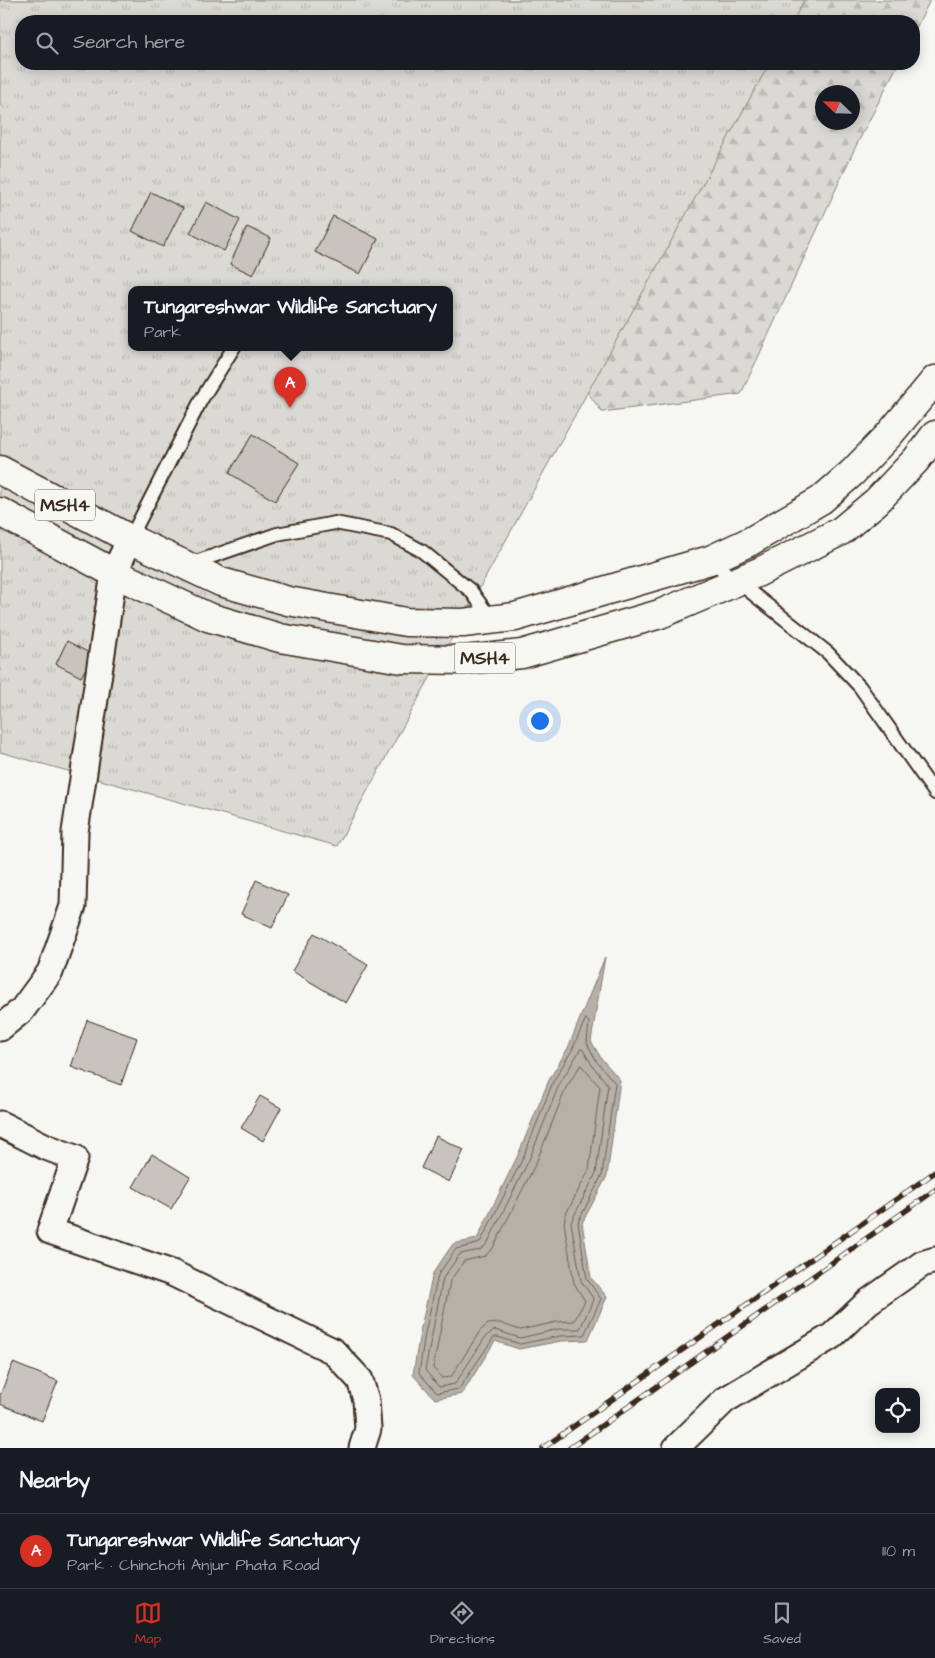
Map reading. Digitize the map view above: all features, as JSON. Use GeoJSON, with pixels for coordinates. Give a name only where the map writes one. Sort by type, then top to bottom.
{"type":"FeatureCollection","features":[{"type":"Feature","properties":{"kind":"main road","name":"MSH4"},"geometry":{"type":"LineString","coordinates":[[0,470],[130,540],[221,582],[288,601],[406,622],[492,620],[515,617],[710,560],[751,541],[821,500],[852,473],[888,436],[935,380]]}},
{"type":"Feature","properties":{"kind":"main road","name":"MSH4"},"geometry":{"type":"LineString","coordinates":[[0,512],[114,573],[208,617],[280,638],[402,659],[464,660],[522,654],[660,614],[737,581],[841,531],[884,494],[916,460],[935,435]]}},
{"type":"Feature","properties":{"kind":"street"},"geometry":{"type":"LineString","coordinates":[[0,1028],[22,1010],[50,972],[73,906],[75,832],[114,573],[130,540]]}},
{"type":"Feature","properties":{"kind":"street"},"geometry":{"type":"LineString","coordinates":[[0,1124],[46,1147],[75,1158],[50,1231],[172,1273],[334,1351],[360,1380],[366,1400],[368,1429],[362,1448]]}},
{"type":"Feature","properties":{"kind":"street"},"geometry":{"type":"LineString","coordinates":[[676,1448],[725,1400],[832,1336],[868,1302],[922,1264],[935,1260]]}},
{"type":"Feature","properties":{"kind":"lane"},"geometry":{"type":"LineString","coordinates":[[130,540],[201,400],[232,351]]}},
{"type":"Feature","properties":{"kind":"lane"},"geometry":{"type":"LineString","coordinates":[[185,565],[277,534],[335,523],[391,534],[422,551],[471,590],[492,620]]}},
{"type":"Feature","properties":{"kind":"lane"},"geometry":{"type":"LineString","coordinates":[[710,560],[828,653],[841,666],[860,687],[935,793]]}},
{"type":"Feature","properties":{"kind":"green space"},"geometry":{"type":"Polygon","coordinates":[[[0,0],[930,0],[920,20],[920,15],[15,15],[15,70],[895,70],[854,150],[741,394],[602,412],[448,201],[36,286],[0,0]]]}},
{"type":"Feature","properties":{"kind":"green space"},"geometry":{"type":"Polygon","coordinates":[[[0,0],[804,0],[796,15],[15,15],[15,70],[766,70],[337,846],[0,752],[0,0]]]}},
{"type":"Feature","properties":{"kind":"water"},"geometry":{"type":"Polygon","coordinates":[[[605,957],[591,1041],[601,1058],[620,1080],[607,1176],[582,1223],[591,1278],[607,1297],[588,1340],[561,1341],[519,1349],[495,1341],[462,1394],[435,1399],[413,1375],[433,1273],[453,1244],[477,1239],[518,1155],[549,1080],[568,1048],[605,957]]]}},
{"type":"Feature","properties":{"kind":"building"},"geometry":{"type":"Polygon","coordinates":[[[151,192],[183,208],[163,247],[132,231],[151,192]]]}},
{"type":"Feature","properties":{"kind":"building"},"geometry":{"type":"Polygon","coordinates":[[[206,202],[240,220],[224,251],[190,233],[206,202]]]}},
{"type":"Feature","properties":{"kind":"building"},"geometry":{"type":"Polygon","coordinates":[[[333,216],[378,239],[360,274],[315,252],[333,216]]]}},
{"type":"Feature","properties":{"kind":"building"},"geometry":{"type":"Polygon","coordinates":[[[247,227],[271,238],[253,275],[230,264],[247,227]]]}},
{"type":"Feature","properties":{"kind":"building"},"geometry":{"type":"Polygon","coordinates":[[[253,434],[299,463],[275,501],[229,473],[253,434]]]}},
{"type":"Feature","properties":{"kind":"building"},"geometry":{"type":"Polygon","coordinates":[[[67,641],[93,655],[81,677],[56,664],[67,641]]]}},
{"type":"Feature","properties":{"kind":"building"},"geometry":{"type":"Polygon","coordinates":[[[256,880],[288,895],[272,928],[241,914],[256,880]]]}},
{"type":"Feature","properties":{"kind":"building"},"geometry":{"type":"Polygon","coordinates":[[[314,933],[368,965],[346,1003],[292,971],[314,933]]]}},
{"type":"Feature","properties":{"kind":"building"},"geometry":{"type":"Polygon","coordinates":[[[87,1020],[137,1038],[121,1085],[71,1067],[87,1020]]]}},
{"type":"Feature","properties":{"kind":"building"},"geometry":{"type":"Polygon","coordinates":[[[260,1096],[281,1108],[263,1141],[241,1128],[260,1096]]]}},
{"type":"Feature","properties":{"kind":"building"},"geometry":{"type":"Polygon","coordinates":[[[436,1136],[464,1150],[449,1182],[421,1168],[436,1136]]]}},
{"type":"Feature","properties":{"kind":"building"},"geometry":{"type":"Polygon","coordinates":[[[152,1154],[190,1177],[171,1209],[133,1187],[152,1154]]]}},
{"type":"Feature","properties":{"kind":"building"},"geometry":{"type":"Polygon","coordinates":[[[13,1363],[58,1381],[42,1421],[0,1404],[0,1395],[13,1363]]]}},
{"type":"Feature","properties":{"kind":"railway"},"geometry":{"type":"LineString","coordinates":[[543,1448],[935,1172]]}},
{"type":"Feature","properties":{"kind":"railway"},"geometry":{"type":"LineString","coordinates":[[570,1448],[935,1190]]}},
{"type":"Feature","properties":{"kind":"place","name":"Tungareshwar Wildlife Sanctuary"},"geometry":{"type":"Point","coordinates":[290,408]}}]}
